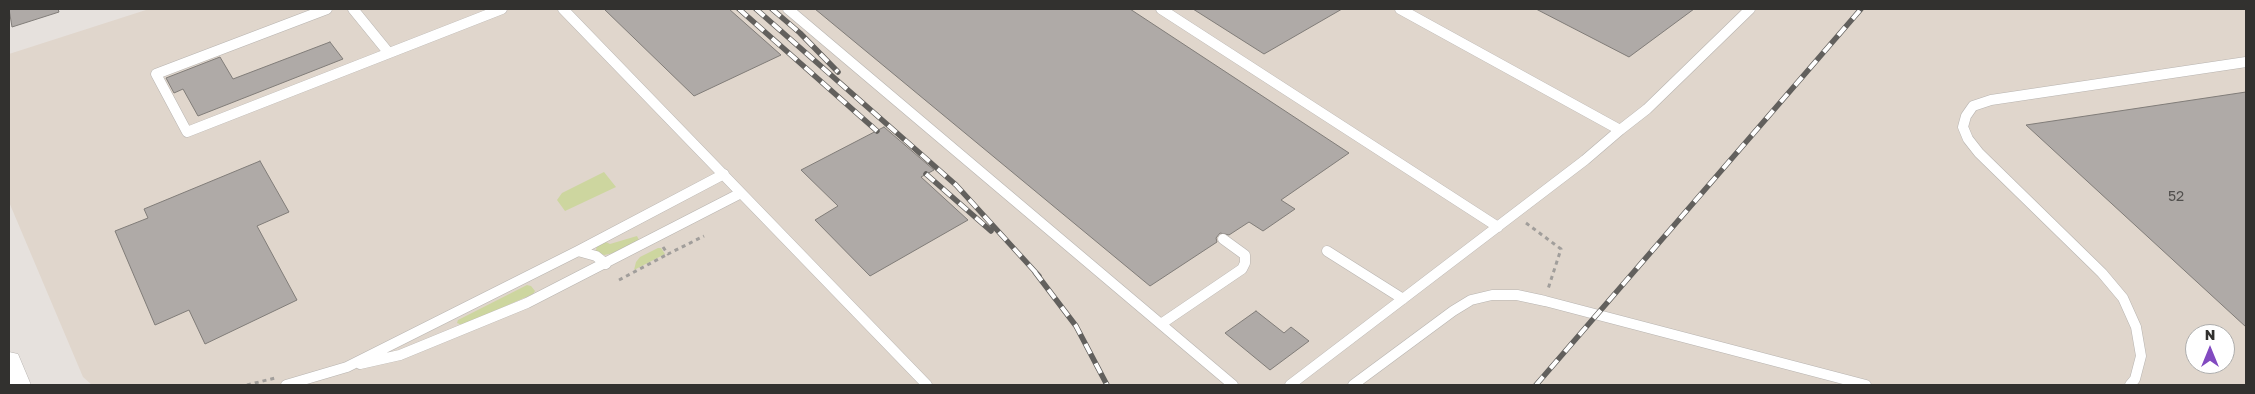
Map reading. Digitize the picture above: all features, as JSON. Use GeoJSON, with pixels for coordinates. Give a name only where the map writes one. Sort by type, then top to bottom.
{"type":"FeatureCollection","features":[{"type":"Feature","properties":{"kind":"street"},"geometry":{"type":"LineString","coordinates":[[9,361],[19,385]]}},
{"type":"Feature","properties":{"kind":"lane"},"geometry":{"type":"LineString","coordinates":[[327,9],[156,74],[187,132],[502,9]]}},
{"type":"Feature","properties":{"kind":"lane"},"geometry":{"type":"LineString","coordinates":[[353,9],[388,52]]}},
{"type":"Feature","properties":{"kind":"lane"},"geometry":{"type":"LineString","coordinates":[[563,9],[927,385]]}},
{"type":"Feature","properties":{"kind":"lane"},"geometry":{"type":"LineString","coordinates":[[788,9],[1233,385]]}},
{"type":"Feature","properties":{"kind":"lane"},"geometry":{"type":"LineString","coordinates":[[1161,9],[1498,227]]}},
{"type":"Feature","properties":{"kind":"lane"},"geometry":{"type":"LineString","coordinates":[[1400,9],[1620,130]]}},
{"type":"Feature","properties":{"kind":"lane"},"geometry":{"type":"LineString","coordinates":[[1290,385],[1498,227],[1647,109],[1750,9]]}},
{"type":"Feature","properties":{"kind":"lane"},"geometry":{"type":"LineString","coordinates":[[2130,385],[2135,379],[2141,356],[2136,328],[2123,298],[2102,273],[1979,153],[1968,139],[1963,127],[1966,116],[1972,106],[1991,100],[2246,62]]}},
{"type":"Feature","properties":{"kind":"lane"},"geometry":{"type":"LineString","coordinates":[[347,367],[578,251],[724,174]]}},
{"type":"Feature","properties":{"kind":"lane"},"geometry":{"type":"LineString","coordinates":[[286,385],[347,367],[400,355],[527,303],[741,193]]}},
{"type":"Feature","properties":{"kind":"lane"},"geometry":{"type":"LineString","coordinates":[[1161,324],[1242,269],[1245,263],[1245,255],[1222,239]]}},
{"type":"Feature","properties":{"kind":"lane"},"geometry":{"type":"LineString","coordinates":[[578,251],[596,256],[606,264]]}},
{"type":"Feature","properties":{"kind":"lane"},"geometry":{"type":"LineString","coordinates":[[1327,251],[1403,299]]}},
{"type":"Feature","properties":{"kind":"lane"},"geometry":{"type":"LineString","coordinates":[[1353,385],[1453,310],[1471,300],[1492,295],[1517,295],[1545,301],[1866,385]]}},
{"type":"Feature","properties":{"kind":"path"},"geometry":{"type":"LineString","coordinates":[[1523,221],[1561,249],[1548,290]]}},
{"type":"Feature","properties":{"kind":"path"},"geometry":{"type":"LineString","coordinates":[[619,280],[668,254]]}},
{"type":"Feature","properties":{"kind":"shaded area"},"geometry":{"type":"Polygon","coordinates":[[[149,9],[2246,9],[2246,385],[92,385],[83,377],[9,202],[9,54],[149,9]]]}},
{"type":"Feature","properties":{"kind":"green space"},"geometry":{"type":"Polygon","coordinates":[[[604,172],[616,187],[565,211],[557,200],[562,193],[604,172]]]}},
{"type":"Feature","properties":{"kind":"green space"},"geometry":{"type":"Polygon","coordinates":[[[637,236],[639,240],[614,253],[604,255],[596,251],[597,244],[604,241],[610,244],[637,236]]]}},
{"type":"Feature","properties":{"kind":"green space"},"geometry":{"type":"Polygon","coordinates":[[[661,248],[665,254],[634,270],[636,262],[640,257],[661,248]]]}},
{"type":"Feature","properties":{"kind":"green space"},"geometry":{"type":"Polygon","coordinates":[[[527,285],[531,286],[535,291],[533,294],[462,325],[457,323],[458,320],[527,285]]]}},
{"type":"Feature","properties":{"kind":"building"},"geometry":{"type":"Polygon","coordinates":[[[9,9],[58,9],[59,12],[12,27],[9,9]]]}},
{"type":"Feature","properties":{"kind":"building"},"geometry":{"type":"Polygon","coordinates":[[[604,9],[729,9],[781,55],[694,96],[604,9]]]}},
{"type":"Feature","properties":{"kind":"building"},"geometry":{"type":"Polygon","coordinates":[[[815,9],[1130,9],[1349,153],[1281,200],[1295,209],[1263,231],[1249,222],[1229,235],[1220,233],[1216,238],[1217,242],[1150,286],[815,9]]]}},
{"type":"Feature","properties":{"kind":"building"},"geometry":{"type":"Polygon","coordinates":[[[1193,9],[1342,9],[1264,54],[1193,9]]]}},
{"type":"Feature","properties":{"kind":"building"},"geometry":{"type":"Polygon","coordinates":[[[1536,9],[1694,9],[1629,57],[1536,9]]]}},
{"type":"Feature","properties":{"kind":"building"},"geometry":{"type":"Polygon","coordinates":[[[330,42],[343,59],[198,116],[183,89],[174,93],[166,78],[220,57],[233,79],[330,42]]]}},
{"type":"Feature","properties":{"kind":"building"},"geometry":{"type":"Polygon","coordinates":[[[2246,92],[2246,327],[2026,125],[2246,92]]]}},
{"type":"Feature","properties":{"kind":"building"},"geometry":{"type":"Polygon","coordinates":[[[884,127],[934,170],[921,177],[968,220],[870,276],[815,220],[838,206],[801,170],[884,127]]]}},
{"type":"Feature","properties":{"kind":"building"},"geometry":{"type":"Polygon","coordinates":[[[260,161],[289,212],[257,226],[297,300],[205,344],[189,310],[155,325],[115,231],[148,218],[144,209],[260,161]]]}},
{"type":"Feature","properties":{"kind":"building"},"geometry":{"type":"Polygon","coordinates":[[[1256,311],[1284,333],[1291,327],[1309,341],[1270,370],[1225,333],[1256,311]]]}},
{"type":"Feature","properties":{"kind":"railway"},"geometry":{"type":"LineString","coordinates":[[739,9],[877,131]]}},
{"type":"Feature","properties":{"kind":"railway"},"geometry":{"type":"LineString","coordinates":[[756,9],[956,185],[1039,276]]}},
{"type":"Feature","properties":{"kind":"railway"},"geometry":{"type":"LineString","coordinates":[[772,9],[800,33],[838,72]]}},
{"type":"Feature","properties":{"kind":"railway"},"geometry":{"type":"LineString","coordinates":[[1536,385],[1861,9]]}},
{"type":"Feature","properties":{"kind":"railway"},"geometry":{"type":"LineString","coordinates":[[926,174],[991,231]]}},
{"type":"Feature","properties":{"kind":"railway"},"geometry":{"type":"LineString","coordinates":[[1035,272],[1076,326],[1107,385]]}}]}
